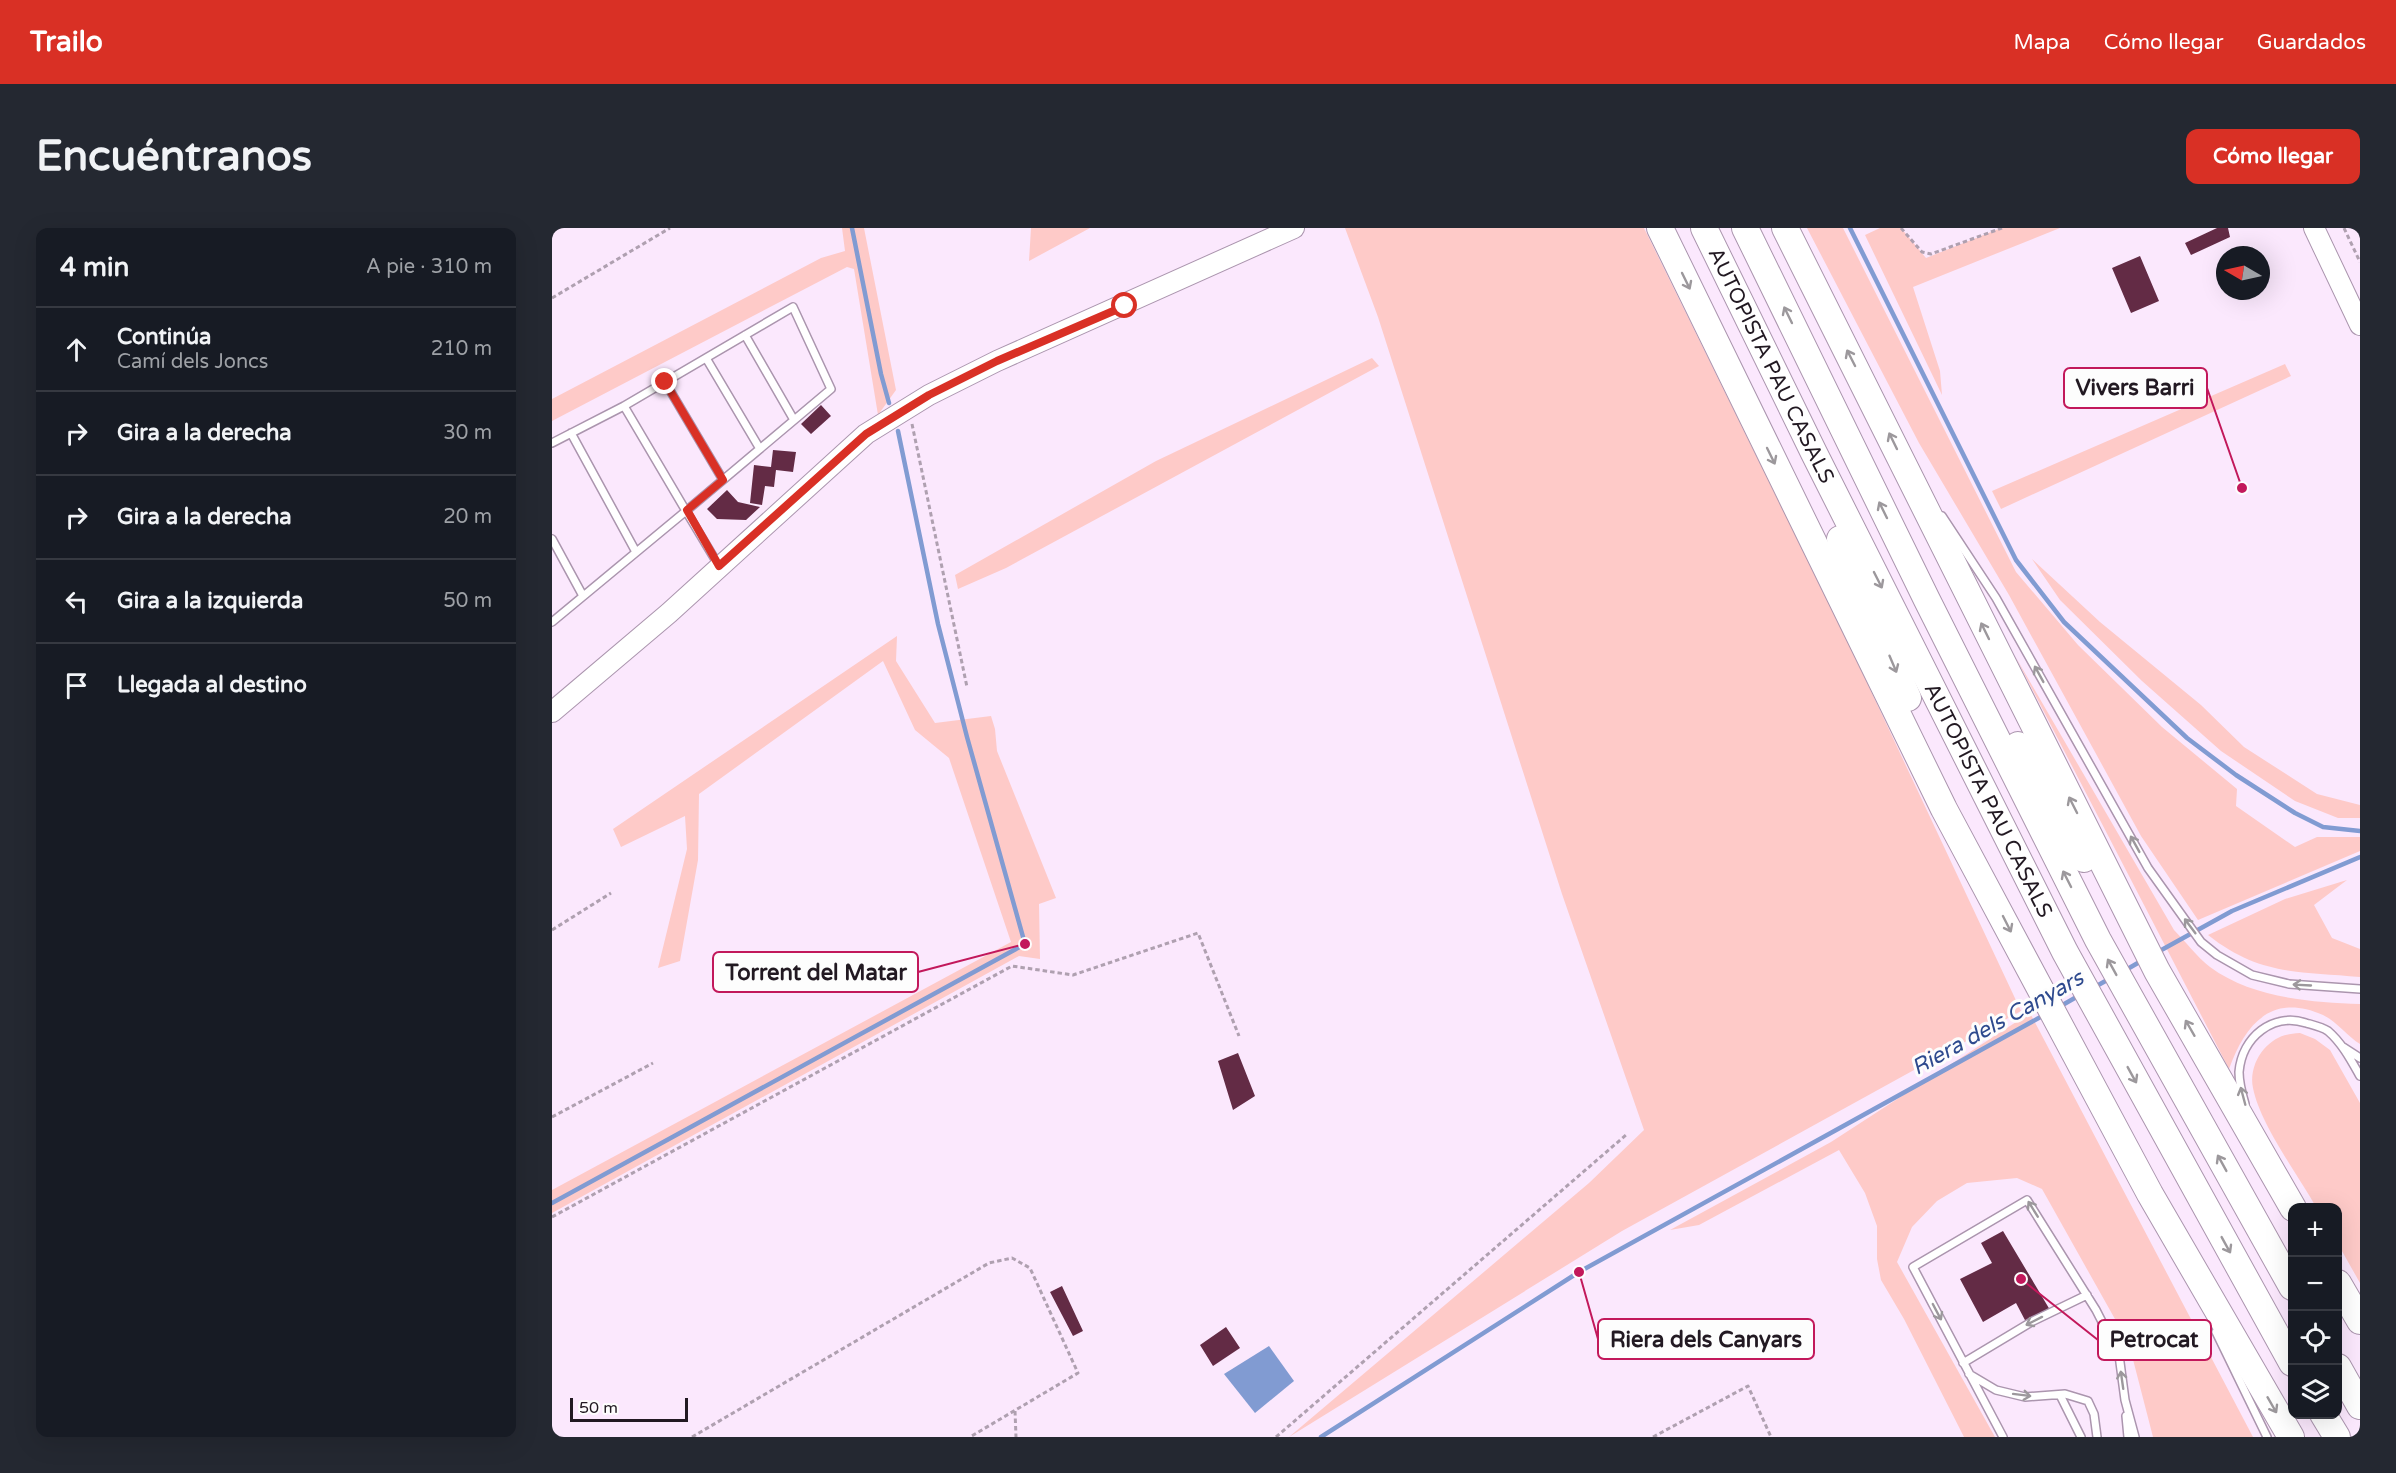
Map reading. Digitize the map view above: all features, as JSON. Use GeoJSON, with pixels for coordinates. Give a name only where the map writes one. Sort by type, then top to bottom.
{"type":"FeatureCollection","features":[{"type":"Feature","properties":{"kind":"highway"},"geometry":{"type":"LineString","coordinates":[[1660,228],[1944,809],[1980,872],[2150,1194],[2291,1437]]}},
{"type":"Feature","properties":{"kind":"highway","name":"AUTOPISTA PAU CASALS"},"geometry":{"type":"LineString","coordinates":[[1704,228],[1814,453],[2062,945],[2288,1355]]}},
{"type":"Feature","properties":{"kind":"highway","name":"AUTOPISTA PAU CASALS"},"geometry":{"type":"LineString","coordinates":[[1745,228],[1927,600],[2093,931],[2288,1280]]}},
{"type":"Feature","properties":{"kind":"highway"},"geometry":{"type":"LineString","coordinates":[[1785,228],[1916,488],[2125,916],[2290,1203]]}},
{"type":"Feature","properties":{"kind":"highway"},"geometry":{"type":"LineString","coordinates":[[1814,453],[1826,507],[1980,872]]}},
{"type":"Feature","properties":{"kind":"highway"},"geometry":{"type":"LineString","coordinates":[[1927,600],[2001,713],[2070,838],[2125,916]]}},
{"type":"Feature","properties":{"kind":"highway"},"geometry":{"type":"LineString","coordinates":[[2342,1291],[2360,1321]]}},
{"type":"Feature","properties":{"kind":"highway"},"geometry":{"type":"LineString","coordinates":[[2342,1375],[2360,1406]]}},
{"type":"Feature","properties":{"kind":"highway"},"geometry":{"type":"LineString","coordinates":[[2326,1419],[2337,1437]]}},
{"type":"Feature","properties":{"kind":"street"},"geometry":{"type":"LineString","coordinates":[[552,712],[616,660],[866,434],[908,408],[997,361],[1294,228]]}},
{"type":"Feature","properties":{"kind":"street"},"geometry":{"type":"LineString","coordinates":[[2314,228],[2360,324]]}},
{"type":"Feature","properties":{"kind":"lane"},"geometry":{"type":"LineString","coordinates":[[552,443],[624,406],[793,307],[831,389],[552,622]]}},
{"type":"Feature","properties":{"kind":"lane"},"geometry":{"type":"LineString","coordinates":[[745,335],[794,420]]}},
{"type":"Feature","properties":{"kind":"lane"},"geometry":{"type":"LineString","coordinates":[[706,358],[760,449]]}},
{"type":"Feature","properties":{"kind":"lane"},"geometry":{"type":"LineString","coordinates":[[665,382],[723,480]]}},
{"type":"Feature","properties":{"kind":"lane"},"geometry":{"type":"LineString","coordinates":[[624,406],[719,566]]}},
{"type":"Feature","properties":{"kind":"lane"},"geometry":{"type":"LineString","coordinates":[[571,433],[636,552]]}},
{"type":"Feature","properties":{"kind":"lane"},"geometry":{"type":"LineString","coordinates":[[1916,488],[1955,532],[1996,598],[2148,868],[2201,942],[2217,955],[2252,975],[2289,984],[2360,989]]}},
{"type":"Feature","properties":{"kind":"lane"},"geometry":{"type":"LineString","coordinates":[[552,539],[583,596]]}},
{"type":"Feature","properties":{"kind":"lane"},"geometry":{"type":"LineString","coordinates":[[2260,1152],[2239,1074],[2241,1059],[2253,1038],[2270,1023],[2282,1019],[2295,1019],[2326,1029],[2341,1046],[2360,1076]]}},
{"type":"Feature","properties":{"kind":"lane"},"geometry":{"type":"LineString","coordinates":[[2341,1046],[2360,1058]]}},
{"type":"Feature","properties":{"kind":"lane"},"geometry":{"type":"LineString","coordinates":[[2150,1194],[2201,1300]]}},
{"type":"Feature","properties":{"kind":"lane"},"geometry":{"type":"LineString","coordinates":[[2003,1437],[1913,1267],[2027,1200],[2087,1295],[2119,1355],[2128,1437]]}},
{"type":"Feature","properties":{"kind":"lane"},"geometry":{"type":"LineString","coordinates":[[1963,1363],[2033,1321],[2087,1295]]}},
{"type":"Feature","properties":{"kind":"lane"},"geometry":{"type":"LineString","coordinates":[[2211,1321],[2266,1437]]}},
{"type":"Feature","properties":{"kind":"lane"},"geometry":{"type":"LineString","coordinates":[[1969,1374],[1996,1390],[2025,1397],[2060,1395],[2088,1401],[2094,1414],[2097,1437]]}},
{"type":"Feature","properties":{"kind":"lane"},"geometry":{"type":"LineString","coordinates":[[2060,1395],[2081,1437]]}},
{"type":"Feature","properties":{"kind":"lane"},"geometry":{"type":"LineString","coordinates":[[2125,1400],[2135,1437]]}},
{"type":"Feature","properties":{"kind":"path"},"geometry":{"type":"LineString","coordinates":[[552,298],[670,228]]}},
{"type":"Feature","properties":{"kind":"path"},"geometry":{"type":"LineString","coordinates":[[1900,228],[1922,252],[1931,254],[2001,228]]}},
{"type":"Feature","properties":{"kind":"path"},"geometry":{"type":"LineString","coordinates":[[2344,228],[2360,262]]}},
{"type":"Feature","properties":{"kind":"path"},"geometry":{"type":"LineString","coordinates":[[908,408],[967,687]]}},
{"type":"Feature","properties":{"kind":"path"},"geometry":{"type":"LineString","coordinates":[[552,930],[611,893]]}},
{"type":"Feature","properties":{"kind":"path"},"geometry":{"type":"LineString","coordinates":[[552,1217],[1011,966],[1073,975],[1198,933],[1239,1036]]}},
{"type":"Feature","properties":{"kind":"path"},"geometry":{"type":"LineString","coordinates":[[552,1117],[653,1063]]}},
{"type":"Feature","properties":{"kind":"path"},"geometry":{"type":"LineString","coordinates":[[1276,1437],[1626,1135]]}},
{"type":"Feature","properties":{"kind":"path"},"geometry":{"type":"LineString","coordinates":[[692,1437],[989,1263],[1012,1258],[1030,1268],[1078,1373],[970,1437]]}},
{"type":"Feature","properties":{"kind":"path"},"geometry":{"type":"LineString","coordinates":[[1653,1437],[1748,1386],[1771,1437]]}},
{"type":"Feature","properties":{"kind":"path"},"geometry":{"type":"LineString","coordinates":[[1015,1411],[1016,1437]]}},
{"type":"Feature","properties":{"kind":"shaded area"},"geometry":{"type":"Polygon","coordinates":[[[842,228],[864,228],[896,390],[878,415],[854,269],[847,267],[552,421],[552,399],[821,258],[845,251],[842,228]]]}},
{"type":"Feature","properties":{"kind":"shaded area"},"geometry":{"type":"Polygon","coordinates":[[[1031,228],[1090,228],[1029,261],[1031,228]]]}},
{"type":"Feature","properties":{"kind":"shaded area"},"geometry":{"type":"Polygon","coordinates":[[[1345,228],[1644,228],[1847,640],[2021,1011],[1622,1231],[1289,1437],[1589,1183],[1644,1130],[1562,894],[1378,317],[1345,228]]]}},
{"type":"Feature","properties":{"kind":"shaded area"},"geometry":{"type":"Polygon","coordinates":[[[1807,228],[1843,228],[2016,572],[2078,645],[2162,727],[2237,789],[2236,806],[2295,847],[2317,837],[2360,837],[2360,851],[2198,920],[2141,836],[2009,595],[1919,443],[1807,228]]]}},
{"type":"Feature","properties":{"kind":"shaded area"},"geometry":{"type":"Polygon","coordinates":[[[1880,228],[1901,228],[1926,258],[2001,228],[2060,228],[1913,287],[1940,371],[1942,395],[1865,235],[1880,228]]]}},
{"type":"Feature","properties":{"kind":"shaded area"},"geometry":{"type":"Polygon","coordinates":[[[1372,358],[1379,366],[1006,568],[958,589],[955,575],[1156,461],[1372,358]]]}},
{"type":"Feature","properties":{"kind":"shaded area"},"geometry":{"type":"Polygon","coordinates":[[[2285,364],[2291,376],[2001,509],[1992,491],[2285,364]]]}},
{"type":"Feature","properties":{"kind":"shaded area"},"geometry":{"type":"Polygon","coordinates":[[[2032,559],[2100,622],[2201,705],[2244,747],[2317,794],[2360,805],[2360,818],[2338,818],[2295,801],[2221,751],[2142,681],[2060,600],[2032,559]]]}},
{"type":"Feature","properties":{"kind":"shaded area"},"geometry":{"type":"Polygon","coordinates":[[[897,636],[896,661],[935,723],[991,716],[997,751],[1056,898],[1039,904],[1040,959],[1019,956],[552,1213],[552,1190],[1011,942],[949,758],[915,730],[883,661],[699,794],[698,860],[680,961],[658,968],[687,849],[685,816],[621,847],[613,829],[897,636]]]}},
{"type":"Feature","properties":{"kind":"shaded area"},"geometry":{"type":"Polygon","coordinates":[[[2015,656],[2174,930],[2210,967],[2244,986],[2302,1000],[2360,1004],[2360,1044],[2323,1015],[2305,1009],[2275,1010],[2252,1027],[2243,1039],[2229,1069],[2015,656]]]}},
{"type":"Feature","properties":{"kind":"shaded area"},"geometry":{"type":"Polygon","coordinates":[[[2347,880],[2314,905],[2332,938],[2360,949],[2360,977],[2298,972],[2263,965],[2245,958],[2208,935],[2285,899],[2347,880]]]}},
{"type":"Feature","properties":{"kind":"shaded area"},"geometry":{"type":"Polygon","coordinates":[[[2030,1013],[2253,1437],[2153,1437],[2129,1344],[2042,1189],[2017,1178],[1967,1183],[1937,1201],[1912,1227],[1897,1262],[1995,1437],[1964,1437],[1904,1319],[1881,1280],[1877,1259],[1877,1226],[1865,1193],[1839,1150],[1699,1225],[1670,1230],[1831,1142],[2030,1013]]]}},
{"type":"Feature","properties":{"kind":"shaded area"},"geometry":{"type":"Polygon","coordinates":[[[2300,1033],[2315,1039],[2330,1050],[2360,1103],[2360,1283],[2342,1251],[2342,1203],[2314,1203],[2271,1133],[2253,1088],[2252,1078],[2258,1057],[2272,1042],[2289,1034],[2300,1033]]]}},
{"type":"Feature","properties":{"kind":"water"},"geometry":{"type":"Polygon","coordinates":[[[1269,1346],[1294,1381],[1255,1413],[1224,1374],[1269,1346]]]}},
{"type":"Feature","properties":{"kind":"building"},"geometry":{"type":"Polygon","coordinates":[[[2217,228],[2228,228],[2230,237],[2191,255],[2185,243],[2217,228]]]}},
{"type":"Feature","properties":{"kind":"building"},"geometry":{"type":"Polygon","coordinates":[[[2140,256],[2159,301],[2131,313],[2112,268],[2140,256]]]}},
{"type":"Feature","properties":{"kind":"building"},"geometry":{"type":"Polygon","coordinates":[[[821,405],[831,416],[811,434],[801,424],[821,405]]]}},
{"type":"Feature","properties":{"kind":"building"},"geometry":{"type":"Polygon","coordinates":[[[773,450],[796,452],[793,472],[776,470],[774,487],[765,486],[762,505],[750,503],[754,465],[771,467],[773,450]]]}},
{"type":"Feature","properties":{"kind":"building"},"geometry":{"type":"Polygon","coordinates":[[[727,490],[738,502],[760,507],[746,520],[717,519],[707,509],[727,490]]]}},
{"type":"Feature","properties":{"kind":"building"},"geometry":{"type":"Polygon","coordinates":[[[1238,1053],[1255,1096],[1233,1110],[1218,1061],[1238,1053]]]}},
{"type":"Feature","properties":{"kind":"building"},"geometry":{"type":"Polygon","coordinates":[[[2003,1231],[2050,1310],[2026,1322],[2016,1303],[1983,1322],[1960,1279],[1992,1263],[1981,1243],[2003,1231]]]}},
{"type":"Feature","properties":{"kind":"building"},"geometry":{"type":"Polygon","coordinates":[[[1062,1286],[1083,1331],[1073,1336],[1050,1292],[1062,1286]]]}},
{"type":"Feature","properties":{"kind":"building"},"geometry":{"type":"Polygon","coordinates":[[[1226,1327],[1240,1348],[1213,1366],[1200,1345],[1226,1327]]]}},
{"type":"Feature","properties":{"kind":"waterway"},"geometry":{"type":"LineString","coordinates":[[852,228],[881,374],[889,403]]}},
{"type":"Feature","properties":{"kind":"waterway"},"geometry":{"type":"LineString","coordinates":[[1850,228],[2016,560],[2064,622],[2187,738],[2236,775],[2295,813],[2323,827],[2360,831]]}},
{"type":"Feature","properties":{"kind":"waterway"},"geometry":{"type":"LineString","coordinates":[[552,1203],[1025,944],[938,624],[898,431]]}},
{"type":"Feature","properties":{"kind":"waterway","name":"Riera dels Canyars"},"geometry":{"type":"LineString","coordinates":[[2156,953],[2232,911],[2360,857]]}},
{"type":"Feature","properties":{"kind":"waterway","name":"Riera dels Canyars"},"geometry":{"type":"LineString","coordinates":[[2124,971],[2143,960]]}},
{"type":"Feature","properties":{"kind":"waterway","name":"Riera dels Canyars"},"geometry":{"type":"LineString","coordinates":[[2093,988],[2109,979]]}},
{"type":"Feature","properties":{"kind":"waterway","name":"Riera dels Canyars"},"geometry":{"type":"LineString","coordinates":[[2059,1007],[2080,995]]}},
{"type":"Feature","properties":{"kind":"waterway","name":"Riera dels Canyars"},"geometry":{"type":"LineString","coordinates":[[1321,1437],[1579,1272],[2046,1014]]}},
{"type":"Feature","properties":{"kind":"place","name":"Vivers Barri"},"geometry":{"type":"Point","coordinates":[2242,488]}},
{"type":"Feature","properties":{"kind":"place","name":"Torrent del Matar"},"geometry":{"type":"Point","coordinates":[1025,944]}},
{"type":"Feature","properties":{"kind":"place","name":"Riera dels Canyars"},"geometry":{"type":"Point","coordinates":[1579,1272]}},
{"type":"Feature","properties":{"kind":"place","name":"Petrocat"},"geometry":{"type":"Point","coordinates":[2021,1279]}},
{"type":"Feature","properties":{"kind":"route"},"geometry":{"type":"LineString","coordinates":[[665,382],[723,480],[687,510],[719,566],[866,434],[929,395],[997,361],[1125,306]]}}]}
